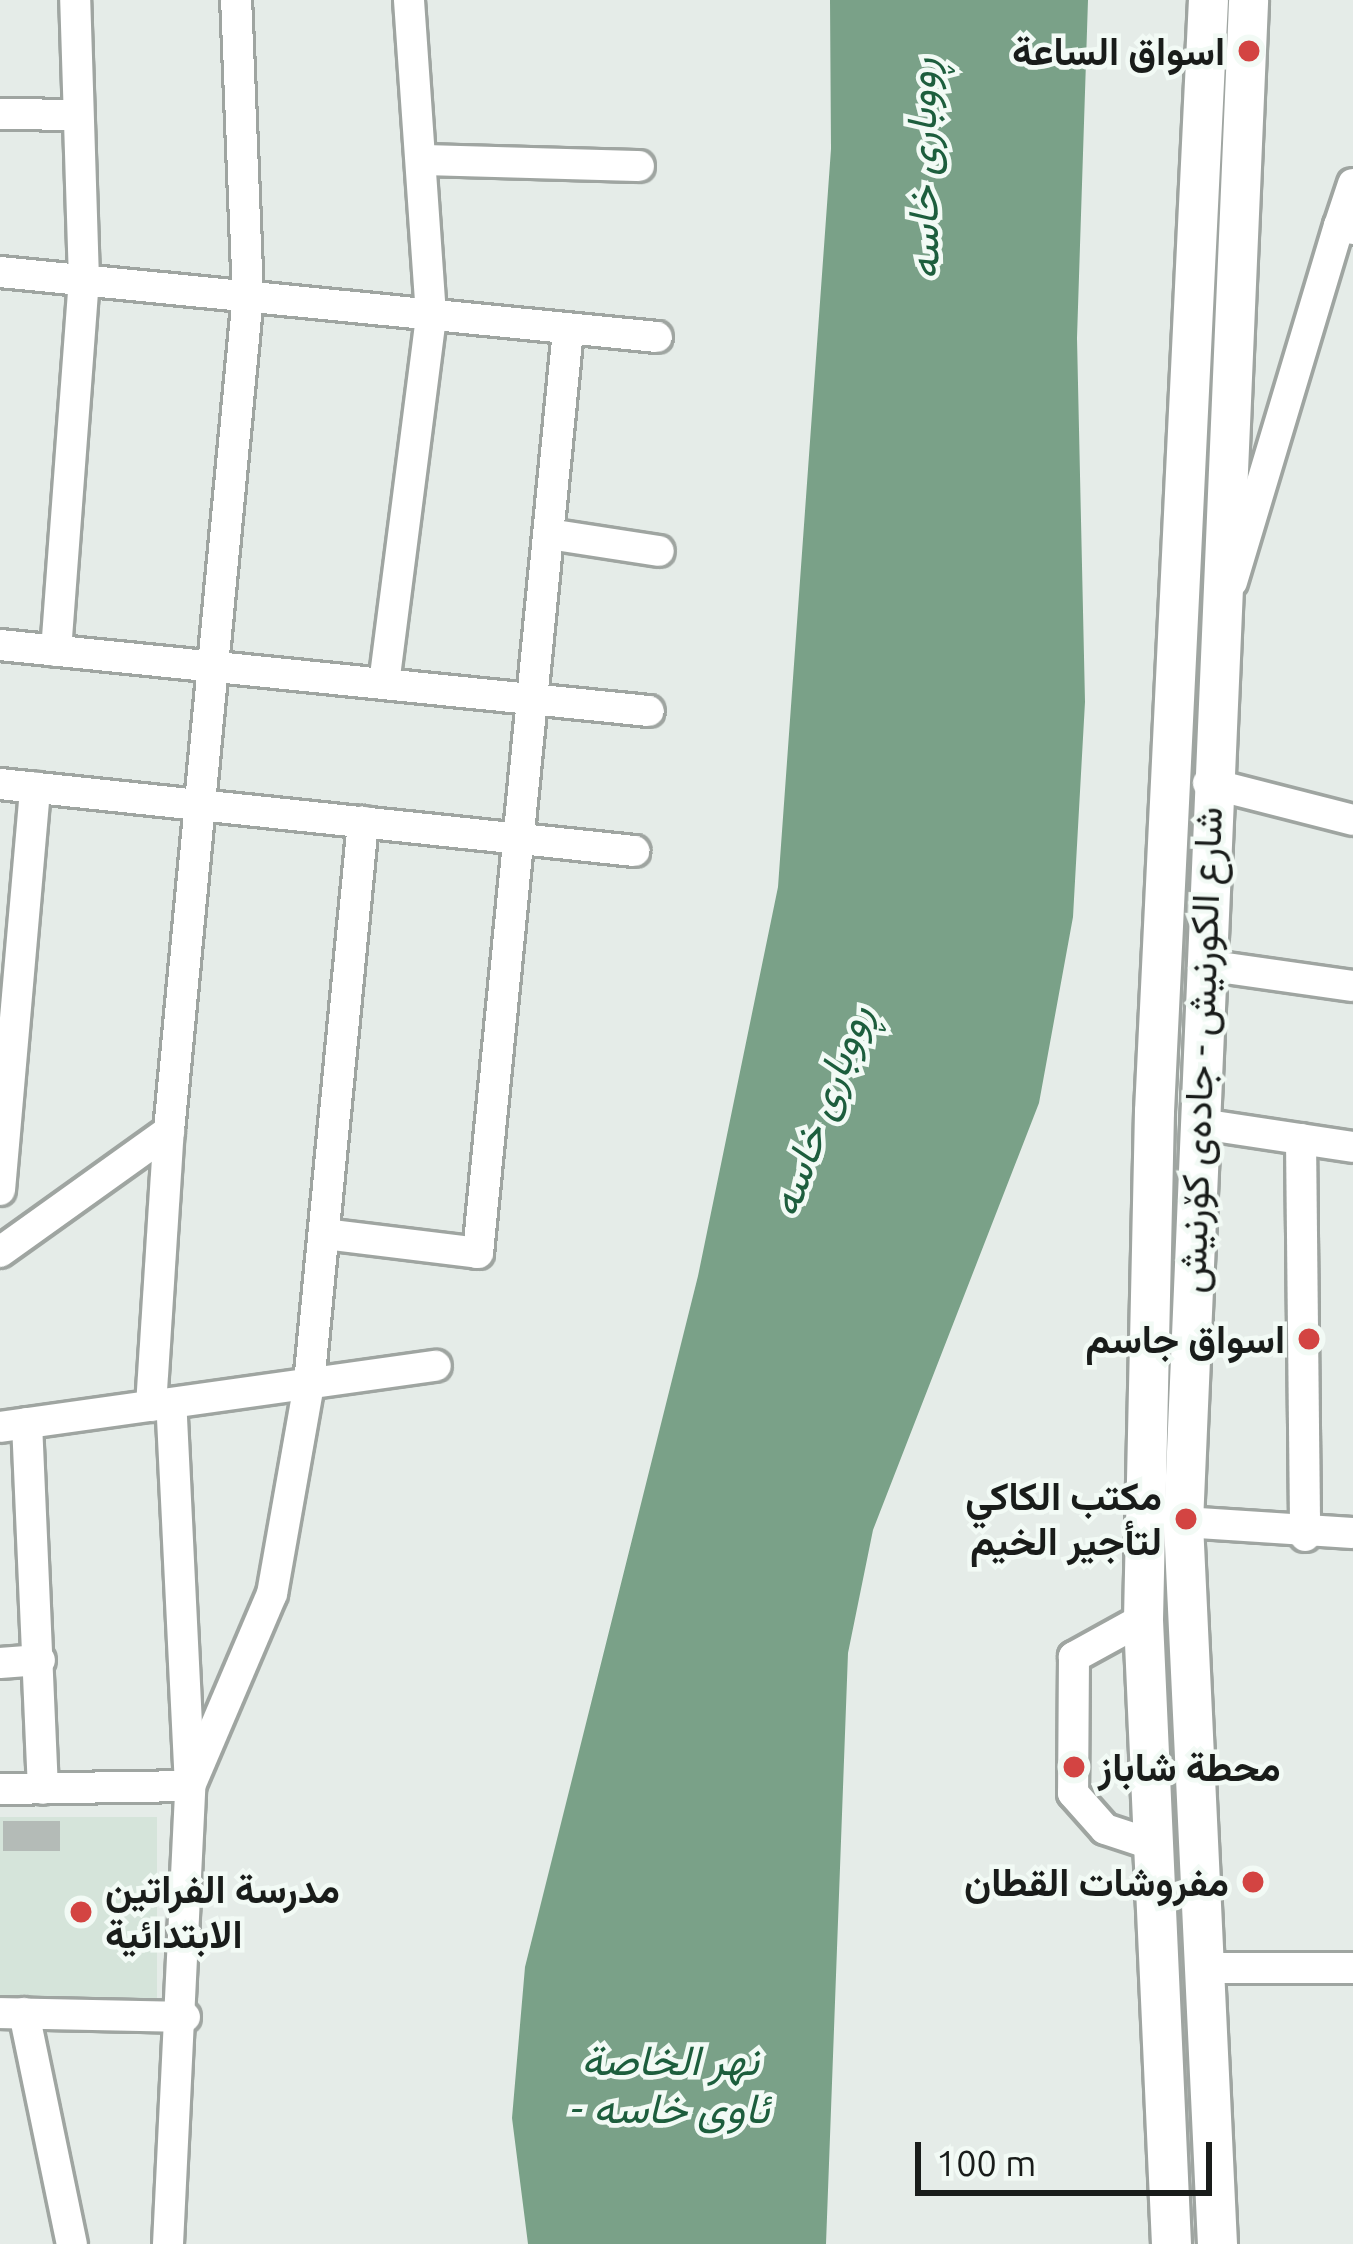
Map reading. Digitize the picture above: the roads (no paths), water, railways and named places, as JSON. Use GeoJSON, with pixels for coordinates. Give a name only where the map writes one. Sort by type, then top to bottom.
{"type":"FeatureCollection","features":[{"type":"Feature","properties":{"kind":"main road","name":"شارع الكورنيش - جادەی کۆرنیش"},"geometry":{"type":"LineString","coordinates":[[1171,2244],[1143,1618],[1154,1111],[1208,0]]}},
{"type":"Feature","properties":{"kind":"main road","name":"شارع الكورنيش - جادەی کۆرنیش"},"geometry":{"type":"LineString","coordinates":[[1217,2244],[1183,1522],[1201,1124],[1208,783],[1248,0]]}},
{"type":"Feature","properties":{"kind":"main road"},"geometry":{"type":"LineString","coordinates":[[1146,1714],[1194,1711]]}},
{"type":"Feature","properties":{"kind":"main road"},"geometry":{"type":"LineString","coordinates":[[1149,1798],[1198,1796]]}},
{"type":"Feature","properties":{"kind":"street"},"geometry":{"type":"LineString","coordinates":[[56,651],[84,280],[75,0]]}},
{"type":"Feature","properties":{"kind":"street"},"geometry":{"type":"LineString","coordinates":[[168,2244],[185,2018],[190,1786],[161,1404],[169,1130],[195,805],[213,668],[248,296],[236,0]]}},
{"type":"Feature","properties":{"kind":"street"},"geometry":{"type":"LineString","coordinates":[[384,684],[431,315],[410,0]]}},
{"type":"Feature","properties":{"kind":"street"},"geometry":{"type":"LineString","coordinates":[[0,114],[78,115]]}},
{"type":"Feature","properties":{"kind":"street"},"geometry":{"type":"LineString","coordinates":[[422,160],[639,166]]}},
{"type":"Feature","properties":{"kind":"street"},"geometry":{"type":"LineString","coordinates":[[1215,632],[1303,375],[1346,228],[1353,184]]}},
{"type":"Feature","properties":{"kind":"street"},"geometry":{"type":"LineString","coordinates":[[0,272],[657,337]]}},
{"type":"Feature","properties":{"kind":"street"},"geometry":{"type":"LineString","coordinates":[[324,1234],[478,1252],[528,698],[568,330]]}},
{"type":"Feature","properties":{"kind":"street"},"geometry":{"type":"LineString","coordinates":[[549,534],[659,551]]}},
{"type":"Feature","properties":{"kind":"street"},"geometry":{"type":"LineString","coordinates":[[0,644],[650,710]]}},
{"type":"Feature","properties":{"kind":"street"},"geometry":{"type":"LineString","coordinates":[[1208,783],[1353,820]]}},
{"type":"Feature","properties":{"kind":"street"},"geometry":{"type":"LineString","coordinates":[[0,784],[634,850]]}},
{"type":"Feature","properties":{"kind":"street"},"geometry":{"type":"LineString","coordinates":[[0,1190],[35,788]]}},
{"type":"Feature","properties":{"kind":"street"},"geometry":{"type":"LineString","coordinates":[[190,1786],[284,1555],[309,1384],[363,822]]}},
{"type":"Feature","properties":{"kind":"street"},"geometry":{"type":"LineString","coordinates":[[1205,964],[1353,986]]}},
{"type":"Feature","properties":{"kind":"street"},"geometry":{"type":"LineString","coordinates":[[1201,1124],[1353,1147]]}},
{"type":"Feature","properties":{"kind":"street"},"geometry":{"type":"LineString","coordinates":[[0,1252],[169,1130]]}},
{"type":"Feature","properties":{"kind":"street"},"geometry":{"type":"LineString","coordinates":[[1300,1139],[1305,1536]]}},
{"type":"Feature","properties":{"kind":"street"},"geometry":{"type":"LineString","coordinates":[[43,1789],[40,1660],[14,1425],[436,1366]]}},
{"type":"Feature","properties":{"kind":"street"},"geometry":{"type":"LineString","coordinates":[[1183,1522],[1305,1536],[1353,1534]]}},
{"type":"Feature","properties":{"kind":"street"},"geometry":{"type":"LineString","coordinates":[[1143,1618],[1074,1657],[1073,1792],[1105,1829],[1150,1844]]}},
{"type":"Feature","properties":{"kind":"street"},"geometry":{"type":"LineString","coordinates":[[0,1664],[40,1660]]}},
{"type":"Feature","properties":{"kind":"street"},"geometry":{"type":"LineString","coordinates":[[0,1789],[190,1786]]}},
{"type":"Feature","properties":{"kind":"street"},"geometry":{"type":"LineString","coordinates":[[1207,1968],[1353,1968]]}},
{"type":"Feature","properties":{"kind":"street"},"geometry":{"type":"LineString","coordinates":[[72,2244],[12,2013],[185,2018]]}},
{"type":"Feature","properties":{"kind":"water","name":"نهر الخاصة - ئاوی خاسە"},"geometry":{"type":"Polygon","coordinates":[[[830,0],[1088,0],[1077,338],[1085,702],[1073,917],[1039,1103],[873,1530],[848,1653],[826,2244],[528,2244],[512,2118],[525,1967],[698,1276],[778,887],[831,149],[830,0]]]}},
{"type":"Feature","properties":{"kind":"place","name":"اسواق الساعة"},"geometry":{"type":"Point","coordinates":[1249,51]}},
{"type":"Feature","properties":{"kind":"place","name":"اسواق جاسم"},"geometry":{"type":"Point","coordinates":[1309,1339]}},
{"type":"Feature","properties":{"kind":"place","name":"مكتب الكاكي لتأجير الخيم"},"geometry":{"type":"Point","coordinates":[1186,1519]}},
{"type":"Feature","properties":{"kind":"place","name":"محطة شاباز"},"geometry":{"type":"Point","coordinates":[1074,1767]}},
{"type":"Feature","properties":{"kind":"place","name":"مفروشات القطان"},"geometry":{"type":"Point","coordinates":[1253,1882]}},
{"type":"Feature","properties":{"kind":"place","name":"مدرسة الفراتين الابتدائية"},"geometry":{"type":"Point","coordinates":[81,1912]}},
{"type":"Feature","properties":{"kind":"water label","name":"ڕووباری خاسە"},"geometry":{"type":"Point","coordinates":[922,169]}},
{"type":"Feature","properties":{"kind":"water label","name":"ڕووباری خاسە"},"geometry":{"type":"Point","coordinates":[820,1110]}}]}
